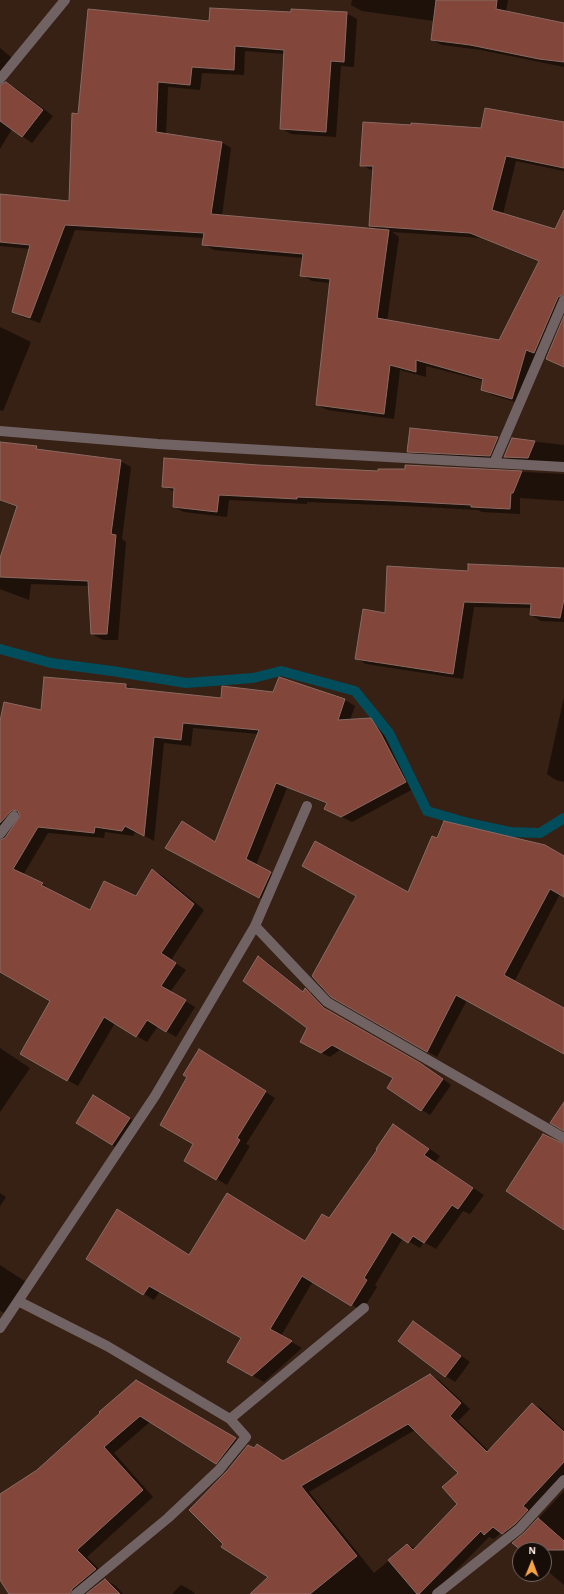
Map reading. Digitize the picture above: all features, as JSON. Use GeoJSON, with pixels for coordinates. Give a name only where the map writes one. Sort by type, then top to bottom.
{"type":"FeatureCollection","features":[{"type":"Feature","properties":{"kind":"street"},"geometry":{"type":"LineString","coordinates":[[0,79],[65,0]]}},
{"type":"Feature","properties":{"kind":"street"},"geometry":{"type":"LineString","coordinates":[[494,463],[564,300]]}},
{"type":"Feature","properties":{"kind":"street"},"geometry":{"type":"LineString","coordinates":[[0,431],[158,444],[564,467]]}},
{"type":"Feature","properties":{"kind":"street"},"geometry":{"type":"LineString","coordinates":[[0,1328],[155,1096],[255,926],[307,806]]}},
{"type":"Feature","properties":{"kind":"street"},"geometry":{"type":"LineString","coordinates":[[0,834],[14,816]]}},
{"type":"Feature","properties":{"kind":"street"},"geometry":{"type":"LineString","coordinates":[[255,926],[327,1002],[564,1138]]}},
{"type":"Feature","properties":{"kind":"street"},"geometry":{"type":"LineString","coordinates":[[18,1301],[107,1346],[230,1419],[246,1438],[219,1470],[168,1518],[76,1594]]}},
{"type":"Feature","properties":{"kind":"street"},"geometry":{"type":"LineString","coordinates":[[230,1419],[364,1308]]}},
{"type":"Feature","properties":{"kind":"street"},"geometry":{"type":"LineString","coordinates":[[437,1594],[519,1529],[564,1480]]}},
{"type":"Feature","properties":{"kind":"building"},"geometry":{"type":"Polygon","coordinates":[[[436,0],[497,0],[496,9],[564,23],[564,62],[539,59],[470,45],[431,40],[436,0]]]}},
{"type":"Feature","properties":{"kind":"building"},"geometry":{"type":"Polygon","coordinates":[[[210,8],[291,12],[291,9],[347,12],[344,62],[331,61],[326,132],[280,129],[284,50],[235,46],[234,70],[192,67],[190,85],[158,82],[156,132],[222,142],[211,214],[389,230],[377,318],[499,340],[539,261],[470,233],[369,226],[373,166],[360,166],[363,122],[411,125],[411,123],[481,128],[485,108],[564,122],[564,168],[506,156],[492,210],[555,229],[564,210],[564,294],[558,297],[534,353],[526,350],[512,399],[481,390],[483,379],[416,360],[416,372],[390,365],[384,414],[316,405],[330,279],[300,276],[303,254],[202,245],[204,233],[65,225],[30,318],[12,312],[30,245],[0,242],[0,194],[69,201],[72,113],[78,114],[88,9],[209,21],[210,8]]]}},
{"type":"Feature","properties":{"kind":"building"},"geometry":{"type":"Polygon","coordinates":[[[6,82],[43,110],[22,137],[0,121],[0,85],[6,82]]]}},
{"type":"Feature","properties":{"kind":"building"},"geometry":{"type":"Polygon","coordinates":[[[564,316],[564,367],[546,359],[564,316]]]}},
{"type":"Feature","properties":{"kind":"building"},"geometry":{"type":"Polygon","coordinates":[[[410,428],[498,437],[490,456],[407,452],[410,428]]]}},
{"type":"Feature","properties":{"kind":"building"},"geometry":{"type":"Polygon","coordinates":[[[512,438],[535,441],[528,458],[504,457],[512,438]]]}},
{"type":"Feature","properties":{"kind":"building"},"geometry":{"type":"Polygon","coordinates":[[[0,442],[37,446],[36,449],[121,460],[111,534],[116,535],[107,634],[91,634],[88,581],[0,577],[0,558],[17,506],[0,500],[0,442]]]}},
{"type":"Feature","properties":{"kind":"building"},"geometry":{"type":"Polygon","coordinates":[[[164,458],[258,465],[378,471],[378,469],[405,469],[405,465],[522,471],[513,493],[511,493],[510,509],[471,507],[471,505],[395,501],[297,497],[297,499],[219,495],[217,512],[173,507],[174,488],[162,487],[164,458]]]}},
{"type":"Feature","properties":{"kind":"building"},"geometry":{"type":"Polygon","coordinates":[[[468,564],[564,568],[564,599],[560,618],[530,615],[531,604],[464,602],[453,674],[355,659],[363,609],[385,613],[387,566],[468,571],[468,564]]]}},
{"type":"Feature","properties":{"kind":"building"},"geometry":{"type":"Polygon","coordinates":[[[44,677],[126,684],[126,688],[221,698],[222,686],[273,692],[279,677],[345,699],[338,720],[371,718],[406,782],[341,817],[324,809],[327,803],[276,783],[246,859],[271,872],[259,898],[165,848],[182,821],[215,842],[259,730],[183,723],[181,740],[154,737],[144,836],[125,826],[122,831],[95,827],[94,833],[38,827],[13,869],[43,883],[41,885],[90,910],[104,881],[136,896],[152,869],[194,904],[161,953],[176,963],[161,986],[186,1000],[166,1032],[147,1020],[136,1037],[104,1017],[67,1081],[20,1054],[50,1001],[0,972],[0,840],[5,838],[20,816],[18,811],[12,810],[0,823],[0,721],[4,702],[41,710],[44,677]]]}},
{"type":"Feature","properties":{"kind":"building"},"geometry":{"type":"Polygon","coordinates":[[[444,821],[545,845],[564,856],[564,897],[550,889],[504,975],[564,1008],[564,1054],[456,995],[427,1052],[331,997],[312,976],[356,896],[302,866],[315,841],[408,892],[432,836],[437,838],[444,821]]]}},
{"type":"Feature","properties":{"kind":"building"},"geometry":{"type":"Polygon","coordinates":[[[258,956],[303,992],[305,988],[324,1008],[420,1063],[443,1079],[421,1111],[387,1088],[393,1078],[332,1045],[321,1053],[300,1042],[307,1028],[243,981],[258,956]]]}},
{"type":"Feature","properties":{"kind":"building"},"geometry":{"type":"Polygon","coordinates":[[[199,1049],[266,1091],[237,1138],[240,1140],[216,1180],[184,1161],[193,1144],[160,1125],[187,1077],[183,1075],[199,1049]]]}},
{"type":"Feature","properties":{"kind":"building"},"geometry":{"type":"Polygon","coordinates":[[[93,1095],[130,1118],[112,1145],[76,1123],[93,1095]]]}},
{"type":"Feature","properties":{"kind":"building"},"geometry":{"type":"Polygon","coordinates":[[[564,1102],[564,1131],[550,1123],[564,1102]]]}},
{"type":"Feature","properties":{"kind":"building"},"geometry":{"type":"Polygon","coordinates":[[[393,1124],[429,1149],[424,1155],[473,1188],[458,1209],[452,1205],[424,1243],[413,1236],[408,1243],[392,1232],[364,1278],[367,1280],[351,1306],[302,1276],[270,1329],[292,1341],[252,1376],[227,1362],[241,1338],[149,1286],[143,1295],[86,1259],[117,1209],[189,1255],[227,1193],[305,1241],[322,1214],[329,1218],[377,1150],[376,1149],[393,1124]]]}},
{"type":"Feature","properties":{"kind":"building"},"geometry":{"type":"Polygon","coordinates":[[[543,1134],[564,1144],[564,1230],[506,1191],[543,1134]]]}},
{"type":"Feature","properties":{"kind":"building"},"geometry":{"type":"Polygon","coordinates":[[[413,1321],[461,1356],[445,1377],[398,1341],[413,1321]]]}},
{"type":"Feature","properties":{"kind":"building"},"geometry":{"type":"Polygon","coordinates":[[[430,1374],[461,1403],[450,1416],[487,1452],[532,1403],[564,1432],[564,1462],[523,1506],[528,1510],[515,1524],[502,1534],[493,1527],[484,1535],[481,1531],[419,1594],[417,1594],[388,1560],[407,1544],[413,1550],[457,1504],[442,1487],[458,1473],[408,1424],[301,1486],[357,1556],[310,1594],[250,1594],[268,1577],[221,1547],[223,1544],[189,1510],[227,1471],[248,1445],[254,1448],[257,1444],[283,1461],[430,1374]]]}},
{"type":"Feature","properties":{"kind":"building"},"geometry":{"type":"Polygon","coordinates":[[[136,1380],[236,1438],[216,1464],[140,1416],[104,1447],[143,1490],[77,1550],[96,1569],[72,1589],[70,1594],[9,1594],[0,1580],[0,1494],[37,1470],[100,1413],[99,1412],[136,1380]]]}},
{"type":"Feature","properties":{"kind":"building"},"geometry":{"type":"Polygon","coordinates":[[[538,1518],[564,1541],[564,1550],[552,1550],[552,1542],[513,1542],[538,1518]]]}},
{"type":"Feature","properties":{"kind":"building"},"geometry":{"type":"Polygon","coordinates":[[[105,1579],[120,1594],[86,1594],[105,1579]]]}},
{"type":"Feature","properties":{"kind":"waterway"},"geometry":{"type":"LineString","coordinates":[[0,649],[51,663],[186,683],[253,678],[281,671],[355,691],[389,733],[427,811],[468,823],[510,832],[540,833],[564,818]]}}]}
